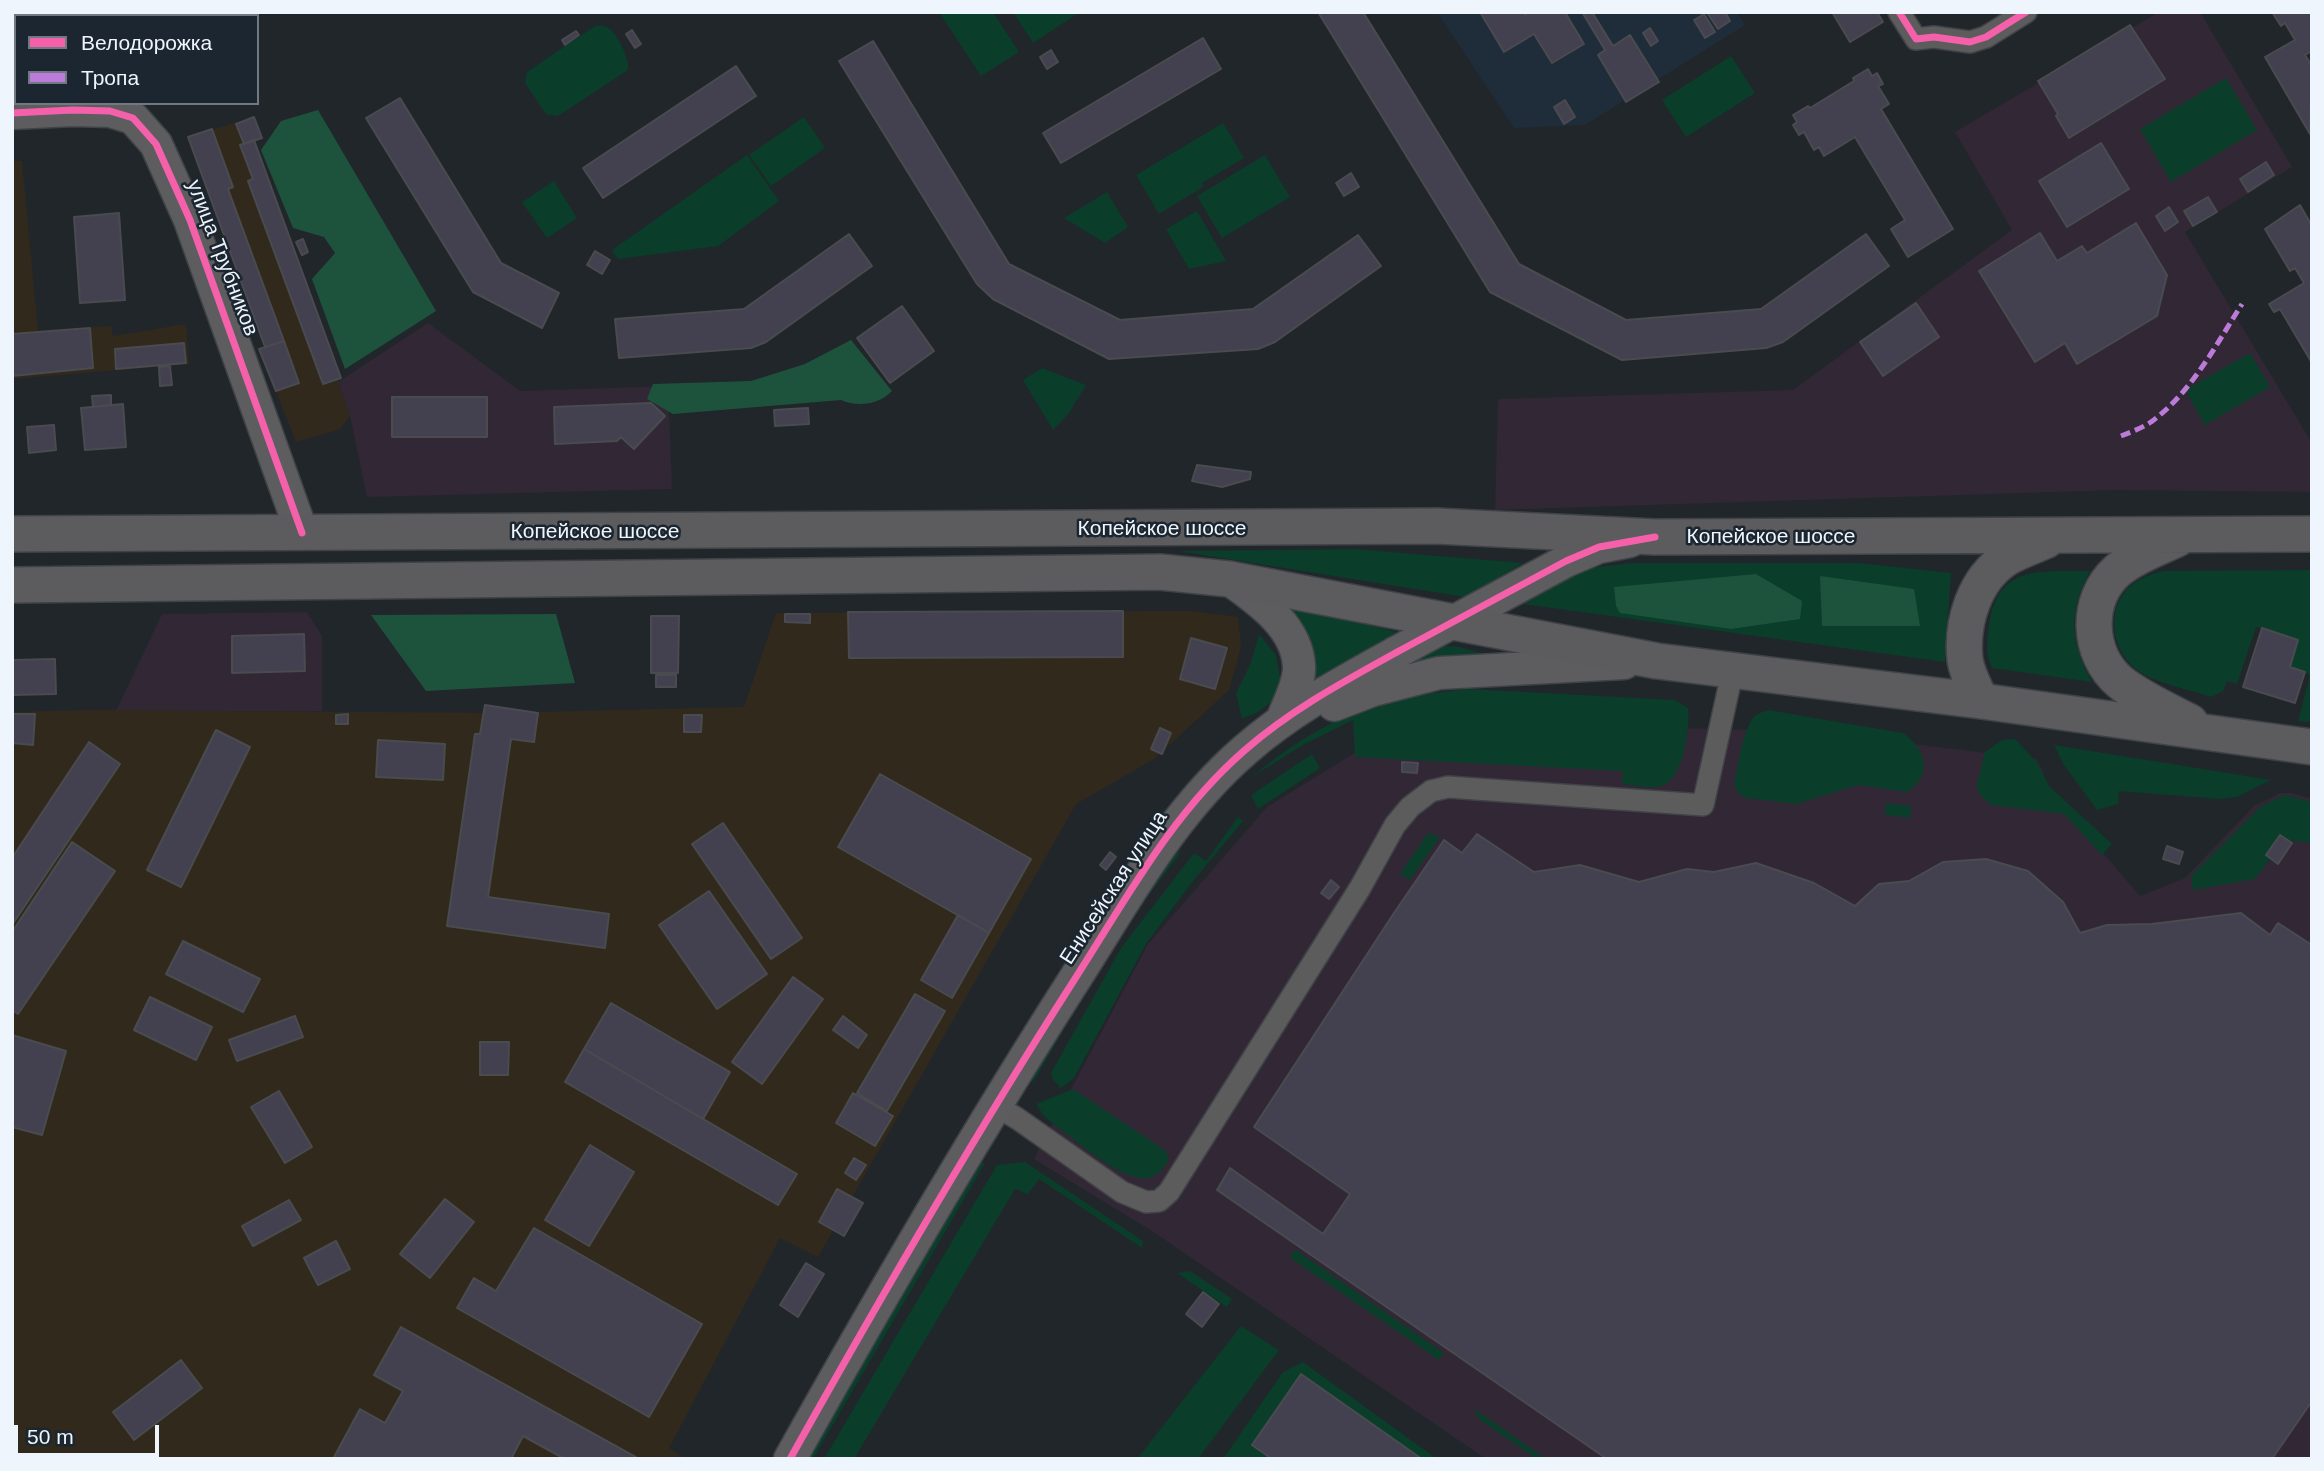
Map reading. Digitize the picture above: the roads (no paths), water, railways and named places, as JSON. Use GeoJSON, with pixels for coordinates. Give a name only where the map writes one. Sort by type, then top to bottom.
{"type":"FeatureCollection","features":[{"type":"Feature","properties":{"kind":"main road","name":"Копейское шоссе"},"geometry":{"type":"LineString","coordinates":[[12,534],[1436,526],[1655,537],[2312,534]]}},
{"type":"Feature","properties":{"kind":"main road","name":"улица Трубников"},"geometry":{"type":"LineString","coordinates":[[302,533],[319,583]]}},
{"type":"Feature","properties":{"kind":"main road"},"geometry":{"type":"LineString","coordinates":[[2188,533],[2123,567],[2108,580],[2097,603],[2094,635],[2101,656],[2117,680],[2220,735]]}},
{"type":"Feature","properties":{"kind":"main road"},"geometry":{"type":"LineString","coordinates":[[1981,701],[1965,662],[1967,624],[1975,594],[1988,575],[2007,558],[2057,536]]}},
{"type":"Feature","properties":{"kind":"main road","name":"Копейское шоссе"},"geometry":{"type":"LineString","coordinates":[[12,585],[86,582],[319,583],[1146,572],[1229,579],[1657,661],[1981,701],[2312,747]]}},
{"type":"Feature","properties":{"kind":"main road","name":"Копейское шоссе"},"geometry":{"type":"LineString","coordinates":[[2220,735],[2312,764]]}},
{"type":"Feature","properties":{"kind":"street"},"geometry":{"type":"LineString","coordinates":[[1899,12],[1916,39],[1934,37],[1970,42],[1986,37],[2026,12]]}},
{"type":"Feature","properties":{"kind":"street","name":"улица Трубников"},"geometry":{"type":"LineString","coordinates":[[12,113],[92,110],[121,114],[133,118],[156,144],[190,219],[302,533]]}},
{"type":"Feature","properties":{"kind":"street","name":"Енисейская улица"},"geometry":{"type":"LineString","coordinates":[[790,1459],[882,1294],[995,1105],[1138,878],[1198,795],[1283,718],[1346,680],[1566,561],[1599,547],[1655,537]]}},
{"type":"Feature","properties":{"kind":"street"},"geometry":{"type":"LineString","coordinates":[[1229,579],[1261,602],[1285,629],[1296,648],[1300,667],[1283,718]]}},
{"type":"Feature","properties":{"kind":"street","name":"Енисейская улица"},"geometry":{"type":"LineString","coordinates":[[1243,752],[1324,709],[1373,690],[1439,673],[1657,661]]}},
{"type":"Feature","properties":{"kind":"street"},"geometry":{"type":"LineString","coordinates":[[995,1105],[1122,1192],[1146,1202],[1159,1201],[1169,1192],[1354,897],[1395,825],[1410,807],[1431,791],[1448,787],[1703,805],[1733,669]]}}]}
